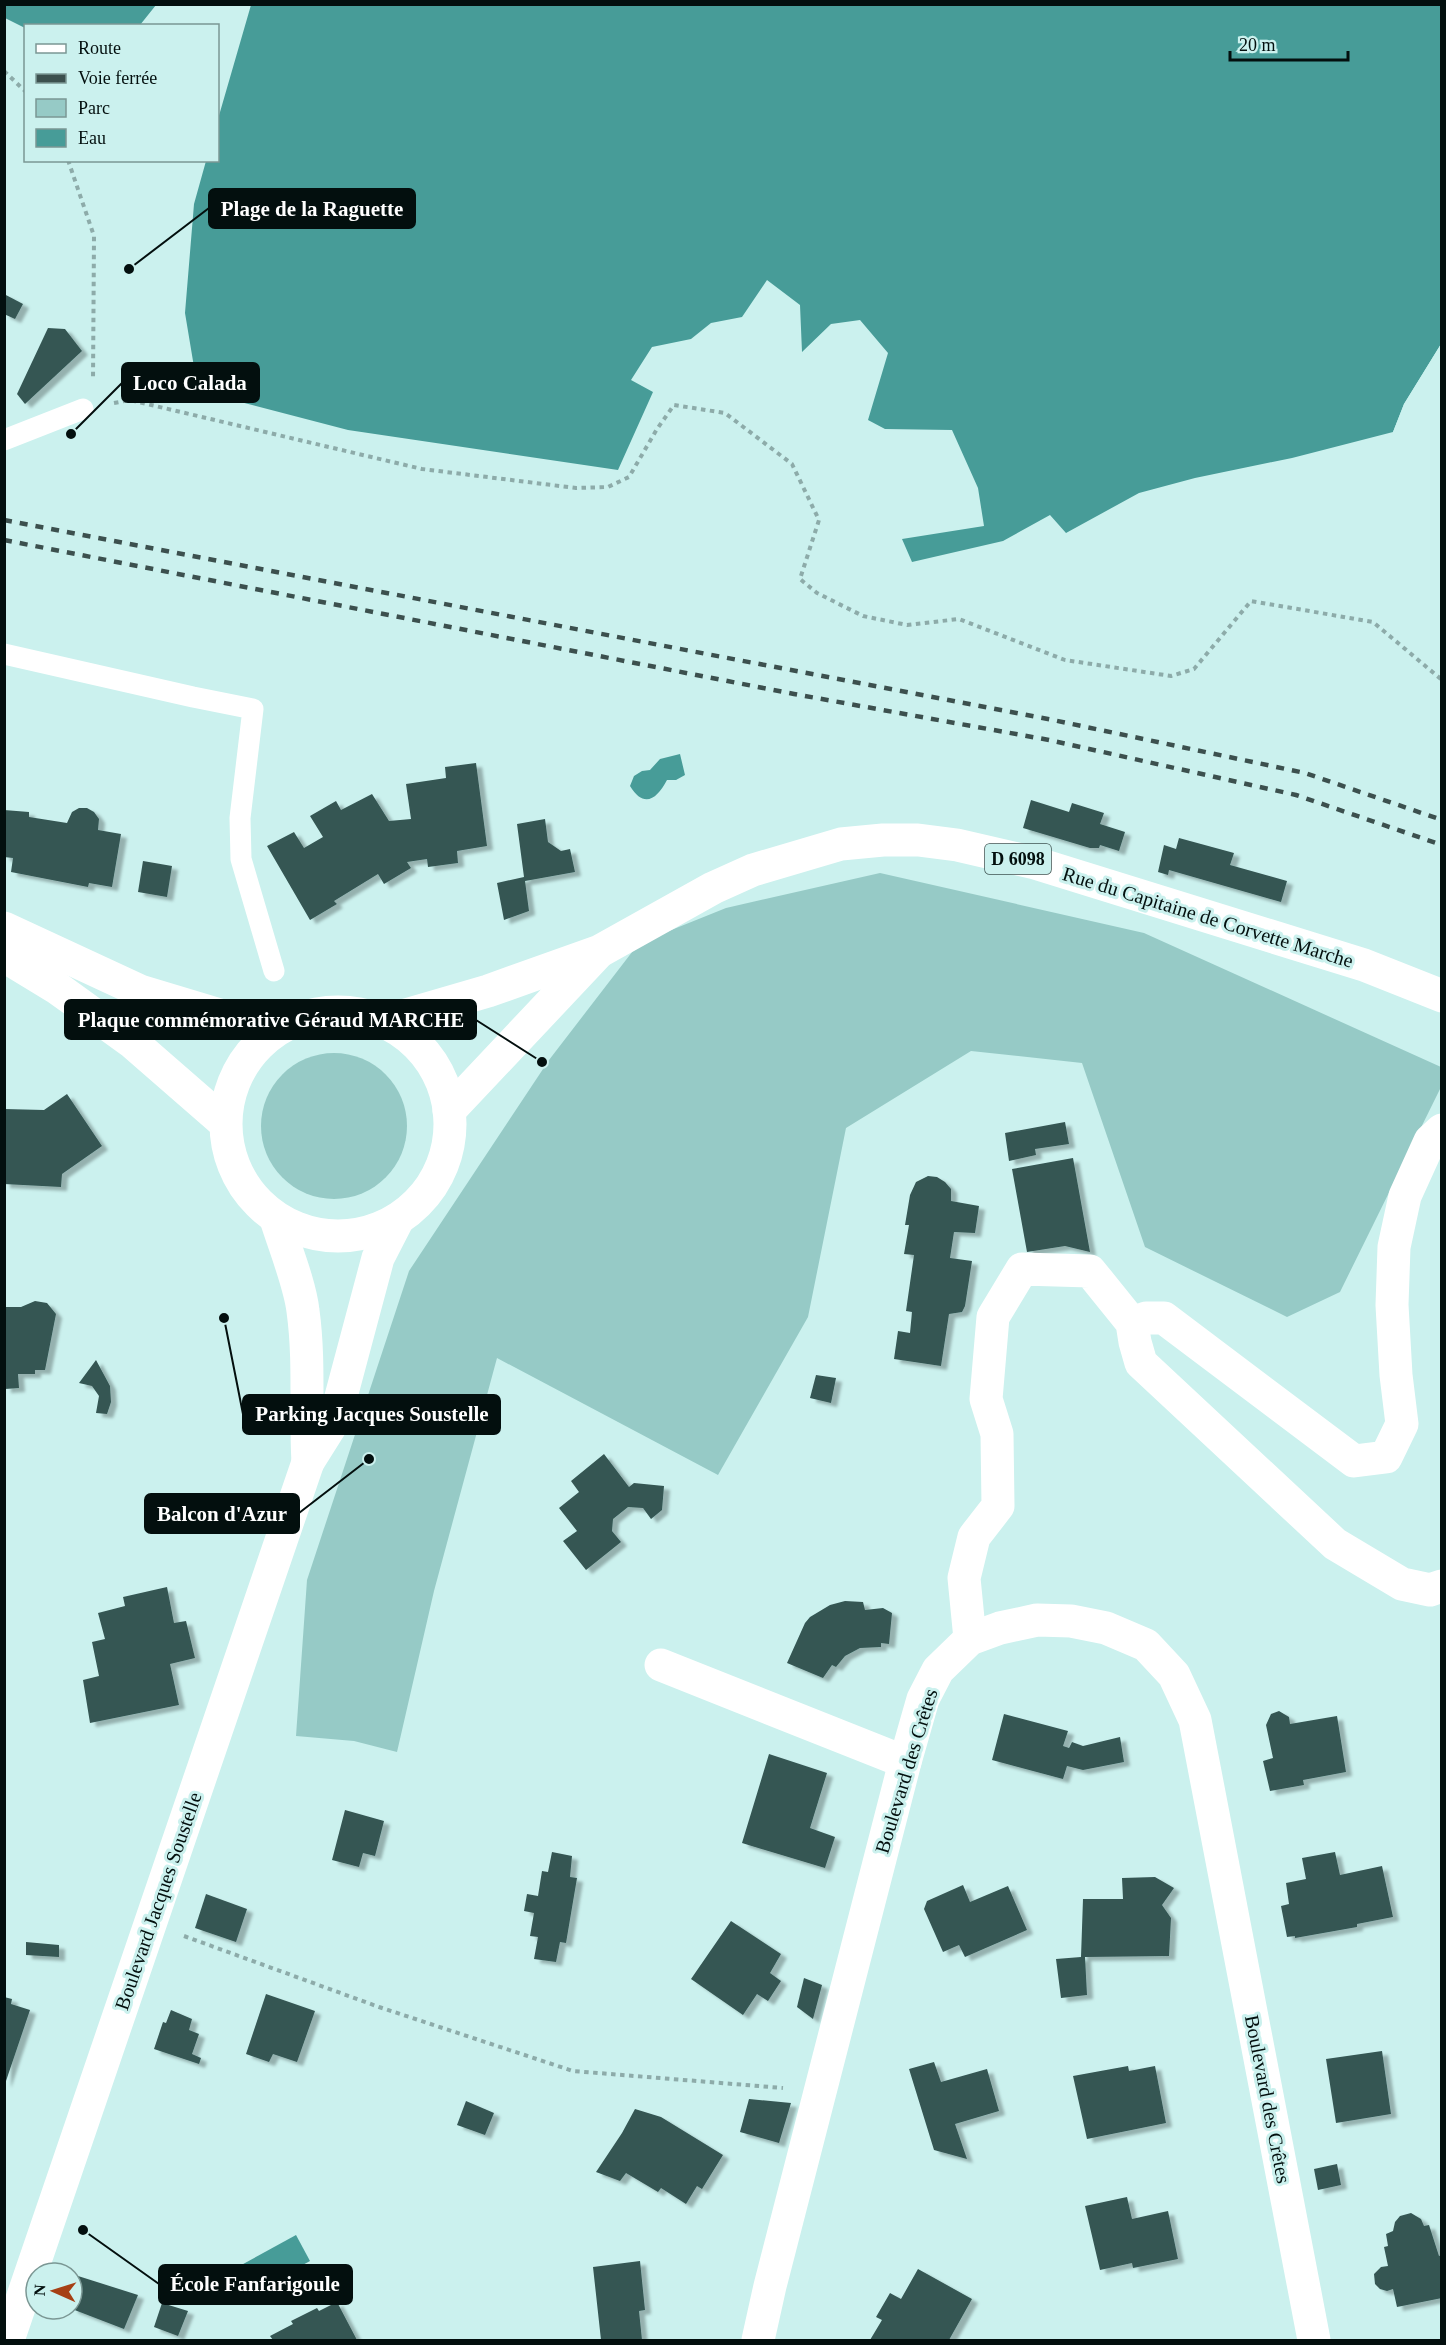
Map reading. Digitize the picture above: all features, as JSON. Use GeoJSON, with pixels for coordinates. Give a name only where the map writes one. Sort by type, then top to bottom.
{"type":"FeatureCollection","features":[{"type":"Feature","properties":{"kind":"main road","name":"Rue du Capitaine de Corvette Marche"},"geometry":{"type":"LineString","coordinates":[[385,1021],[488,991],[600,951],[712,888],[753,870],[842,844],[883,840],[918,840],[957,845],[1035,863],[1364,965],[1442,996]]}},
{"type":"Feature","properties":{"kind":"main road"},"geometry":{"type":"LineString","coordinates":[[4,928],[140,991],[273,1031]]}},
{"type":"Feature","properties":{"kind":"main road","name":"Rue du Capitaine de Corvette Marche"},"geometry":{"type":"LineString","coordinates":[[449,1111],[600,951]]}},
{"type":"Feature","properties":{"kind":"main road"},"geometry":{"type":"LineString","coordinates":[[4,956],[57,988],[132,1042],[225,1123]]}},
{"type":"Feature","properties":{"kind":"main road"},"geometry":{"type":"LineString","coordinates":[[331,1011],[362,1014],[385,1021],[420,1047],[440,1076],[449,1111],[449,1142],[439,1172],[422,1198],[398,1219],[375,1230],[350,1236],[324,1236],[299,1230],[276,1219],[248,1193],[231,1160],[225,1123],[228,1096],[238,1072],[253,1049],[273,1031],[301,1017],[331,1011]]}},
{"type":"Feature","properties":{"kind":"main road"},"geometry":{"type":"LineString","coordinates":[[1132,1323],[1146,1318],[1164,1318],[1354,1461],[1386,1457],[1402,1425],[1396,1375],[1392,1305],[1394,1247],[1404,1196],[1430,1141],[1442,1130]]}},
{"type":"Feature","properties":{"kind":"main road","name":"Boulevard Jacques Soustelle"},"geometry":{"type":"LineString","coordinates":[[276,1219],[303,1308],[309,1365],[305,1415],[308,1462]]}},
{"type":"Feature","properties":{"kind":"main road","name":"Boulevard Jacques Soustelle"},"geometry":{"type":"LineString","coordinates":[[8,2340],[308,1462],[335,1419],[378,1258],[398,1219]]}},
{"type":"Feature","properties":{"kind":"main road"},"geometry":{"type":"LineString","coordinates":[[970,1640],[964,1578],[974,1537],[998,1506],[997,1434],[986,1399],[993,1317],[1022,1269],[1090,1271],[1132,1323],[1141,1363],[1335,1544],[1402,1584],[1430,1590],[1442,1586]]}},
{"type":"Feature","properties":{"kind":"main road","name":"Boulevard des Crêtes"},"geometry":{"type":"LineString","coordinates":[[758,2340],[818,2097],[923,1699],[938,1670],[970,1640],[1000,1628],[1037,1620],[1071,1621],[1107,1629],[1146,1645],[1174,1675],[1195,1720],[1314,2340]]}},
{"type":"Feature","properties":{"kind":"main road"},"geometry":{"type":"LineString","coordinates":[[661,1665],[905,1762]]}},
{"type":"Feature","properties":{"kind":"lane"},"geometry":{"type":"LineString","coordinates":[[4,441],[83,409]]}},
{"type":"Feature","properties":{"kind":"lane"},"geometry":{"type":"LineString","coordinates":[[4,654],[193,698],[253,709],[240,818],[241,859],[274,971]]}},
{"type":"Feature","properties":{"kind":"path"},"geometry":{"type":"LineString","coordinates":[[4,71],[24,90]]}},
{"type":"Feature","properties":{"kind":"path"},"geometry":{"type":"LineString","coordinates":[[69,162],[94,236],[93,388],[83,409]]}},
{"type":"Feature","properties":{"kind":"path"},"geometry":{"type":"LineString","coordinates":[[83,409],[130,400],[422,469],[576,488],[608,487],[629,477],[674,405],[725,413],[792,464],[819,520],[800,579],[817,593],[862,616],[907,625],[959,619],[1065,660],[1171,676],[1194,669],[1251,601],[1373,622],[1442,680]]}},
{"type":"Feature","properties":{"kind":"path"},"geometry":{"type":"LineString","coordinates":[[150,1924],[379,2007],[573,2071],[791,2088],[818,2097]]}},
{"type":"Feature","properties":{"kind":"green space"},"geometry":{"type":"Polygon","coordinates":[[[880,873],[1144,933],[1441,1067],[1441,1087],[1340,1292],[1287,1317],[1145,1247],[1082,1063],[971,1051],[846,1128],[808,1317],[718,1475],[497,1358],[434,1591],[397,1752],[354,1741],[296,1736],[307,1580],[409,1271],[549,1060],[639,943],[726,908],[880,873]]]}},
{"type":"Feature","properties":{"kind":"green space"},"geometry":{"type":"Polygon","coordinates":[[[334,1053],[362,1059],[385,1075],[401,1098],[407,1126],[401,1154],[385,1177],[362,1193],[334,1199],[306,1193],[283,1177],[267,1154],[261,1126],[267,1098],[283,1075],[306,1059],[334,1053]]]}},
{"type":"Feature","properties":{"kind":"water"},"geometry":{"type":"Polygon","coordinates":[[[5,4],[156,4],[141,24],[24,24],[24,28],[5,18],[5,4]]]}},
{"type":"Feature","properties":{"kind":"water"},"geometry":{"type":"Polygon","coordinates":[[[251,5],[1441,5],[1441,344],[1404,404],[1393,432],[1139,493],[1066,533],[1050,515],[1003,541],[912,562],[902,539],[984,526],[978,488],[952,430],[885,429],[868,420],[888,353],[860,320],[831,324],[802,352],[800,305],[767,280],[742,317],[711,323],[691,339],[652,347],[631,380],[653,392],[618,470],[348,430],[198,391],[185,313],[194,204],[206,162],[219,162],[219,116],[251,5]]]}},
{"type":"Feature","properties":{"kind":"water"},"geometry":{"type":"Polygon","coordinates":[[[680,754],[685,775],[676,780],[667,780],[659,792],[650,799],[640,797],[635,793],[630,786],[634,776],[642,771],[650,770],[660,759],[680,754]]]}},
{"type":"Feature","properties":{"kind":"water"},"geometry":{"type":"Polygon","coordinates":[[[296,2235],[310,2261],[248,2295],[234,2269],[296,2235]]]}},
{"type":"Feature","properties":{"kind":"pier"},"geometry":{"type":"Polygon","coordinates":[[[1441,344],[1442,349],[1407,405],[1396,433],[1393,432],[1404,404],[1441,344]]]}},
{"type":"Feature","properties":{"kind":"building"},"geometry":{"type":"Polygon","coordinates":[[[4,294],[23,304],[15,319],[4,314],[4,294]]]}},
{"type":"Feature","properties":{"kind":"building"},"geometry":{"type":"Polygon","coordinates":[[[48,328],[65,329],[82,351],[25,404],[17,394],[48,328]]]}},
{"type":"Feature","properties":{"kind":"building"},"geometry":{"type":"Polygon","coordinates":[[[476,763],[487,846],[457,851],[458,863],[428,867],[427,859],[407,862],[411,868],[384,884],[378,874],[334,901],[337,904],[310,920],[267,846],[294,832],[304,848],[323,837],[310,816],[336,801],[341,810],[372,794],[389,821],[411,819],[406,784],[446,778],[445,767],[476,763]]]}},
{"type":"Feature","properties":{"kind":"building"},"geometry":{"type":"Polygon","coordinates":[[[1031,800],[1069,812],[1072,803],[1104,813],[1100,824],[1125,832],[1119,851],[1100,845],[1099,848],[1090,848],[1023,828],[1031,800]]]}},
{"type":"Feature","properties":{"kind":"building"},"geometry":{"type":"Polygon","coordinates":[[[79,808],[87,808],[94,812],[99,819],[98,830],[121,834],[112,887],[89,883],[88,887],[11,872],[13,858],[4,857],[4,810],[29,812],[29,817],[67,823],[72,812],[79,808]]]}},
{"type":"Feature","properties":{"kind":"building"},"geometry":{"type":"Polygon","coordinates":[[[545,819],[548,842],[561,851],[570,849],[575,872],[525,881],[529,911],[504,920],[497,883],[524,877],[517,824],[545,819]]]}},
{"type":"Feature","properties":{"kind":"building"},"geometry":{"type":"Polygon","coordinates":[[[1179,838],[1234,853],[1230,865],[1287,881],[1281,902],[1169,870],[1168,875],[1158,872],[1164,845],[1176,849],[1179,838]]]}},
{"type":"Feature","properties":{"kind":"building"},"geometry":{"type":"Polygon","coordinates":[[[143,861],[172,866],[167,897],[138,892],[143,861]]]}},
{"type":"Feature","properties":{"kind":"building"},"geometry":{"type":"Polygon","coordinates":[[[67,1094],[102,1146],[62,1174],[61,1187],[4,1184],[4,1109],[44,1110],[67,1094]]]}},
{"type":"Feature","properties":{"kind":"building"},"geometry":{"type":"Polygon","coordinates":[[[1065,1122],[1069,1144],[1035,1149],[1036,1155],[1009,1161],[1005,1133],[1065,1122]]]}},
{"type":"Feature","properties":{"kind":"building"},"geometry":{"type":"Polygon","coordinates":[[[1073,1158],[1090,1252],[1065,1246],[1027,1252],[1012,1169],[1073,1158]]]}},
{"type":"Feature","properties":{"kind":"building"},"geometry":{"type":"Polygon","coordinates":[[[928,1176],[937,1177],[945,1182],[951,1189],[951,1201],[979,1206],[975,1233],[954,1232],[950,1258],[972,1261],[965,1306],[962,1312],[949,1314],[941,1366],[894,1359],[898,1331],[910,1333],[912,1312],[906,1311],[914,1255],[904,1254],[909,1225],[905,1225],[910,1195],[916,1182],[928,1176]]]}},
{"type":"Feature","properties":{"kind":"building"},"geometry":{"type":"Polygon","coordinates":[[[35,1301],[47,1303],[56,1314],[45,1370],[35,1370],[35,1374],[18,1374],[19,1388],[5,1389],[5,1307],[21,1307],[35,1301]]]}},
{"type":"Feature","properties":{"kind":"building"},"geometry":{"type":"Polygon","coordinates":[[[96,1360],[110,1386],[111,1402],[107,1414],[96,1413],[99,1396],[92,1386],[79,1383],[96,1360]]]}},
{"type":"Feature","properties":{"kind":"building"},"geometry":{"type":"Polygon","coordinates":[[[816,1375],[836,1378],[831,1403],[810,1398],[816,1375]]]}},
{"type":"Feature","properties":{"kind":"building"},"geometry":{"type":"Polygon","coordinates":[[[604,1454],[629,1487],[634,1483],[664,1486],[662,1510],[651,1519],[643,1508],[628,1507],[613,1519],[612,1531],[621,1542],[586,1570],[563,1541],[577,1531],[559,1508],[579,1492],[571,1481],[604,1454]]]}},
{"type":"Feature","properties":{"kind":"building"},"geometry":{"type":"Polygon","coordinates":[[[167,1587],[174,1623],[186,1621],[195,1658],[170,1664],[179,1705],[90,1723],[83,1680],[99,1676],[92,1642],[105,1639],[98,1613],[125,1606],[123,1597],[167,1587]]]}},
{"type":"Feature","properties":{"kind":"building"},"geometry":{"type":"Polygon","coordinates":[[[845,1601],[863,1602],[865,1610],[883,1608],[892,1613],[889,1644],[881,1643],[881,1647],[860,1648],[845,1656],[836,1667],[832,1665],[823,1678],[787,1663],[810,1617],[830,1605],[845,1601]]]}},
{"type":"Feature","properties":{"kind":"building"},"geometry":{"type":"Polygon","coordinates":[[[1279,1711],[1289,1717],[1290,1724],[1337,1716],[1346,1772],[1303,1780],[1304,1785],[1270,1791],[1263,1761],[1273,1758],[1266,1725],[1271,1714],[1279,1711]]]}},
{"type":"Feature","properties":{"kind":"building"},"geometry":{"type":"Polygon","coordinates":[[[1004,1714],[1068,1731],[1063,1746],[1069,1748],[1072,1742],[1083,1746],[1120,1737],[1124,1762],[1083,1770],[1067,1766],[1063,1779],[992,1760],[1004,1714]]]}},
{"type":"Feature","properties":{"kind":"building"},"geometry":{"type":"Polygon","coordinates":[[[769,1754],[827,1773],[810,1828],[835,1837],[825,1868],[742,1843],[769,1754]]]}},
{"type":"Feature","properties":{"kind":"building"},"geometry":{"type":"Polygon","coordinates":[[[345,1810],[384,1821],[375,1856],[363,1853],[359,1867],[332,1860],[345,1810]]]}},
{"type":"Feature","properties":{"kind":"building"},"geometry":{"type":"Polygon","coordinates":[[[552,1852],[572,1856],[570,1877],[577,1878],[566,1943],[560,1942],[556,1962],[534,1959],[538,1937],[530,1936],[534,1913],[524,1911],[527,1894],[538,1896],[542,1871],[548,1872],[552,1852]]]}},
{"type":"Feature","properties":{"kind":"building"},"geometry":{"type":"Polygon","coordinates":[[[1335,1852],[1340,1875],[1382,1866],[1393,1917],[1357,1924],[1357,1927],[1295,1938],[1295,1936],[1287,1937],[1281,1906],[1289,1904],[1286,1883],[1306,1879],[1302,1858],[1335,1852]]]}},
{"type":"Feature","properties":{"kind":"building"},"geometry":{"type":"Polygon","coordinates":[[[1155,1877],[1174,1888],[1162,1905],[1171,1918],[1169,1956],[1085,1957],[1087,1995],[1061,1998],[1056,1959],[1081,1957],[1083,1899],[1123,1899],[1122,1878],[1155,1877]]]}},
{"type":"Feature","properties":{"kind":"building"},"geometry":{"type":"Polygon","coordinates":[[[963,1885],[970,1902],[1008,1886],[1027,1930],[965,1957],[959,1945],[943,1952],[924,1909],[927,1901],[963,1885]]]}},
{"type":"Feature","properties":{"kind":"building"},"geometry":{"type":"Polygon","coordinates":[[[206,1894],[247,1909],[236,1942],[195,1928],[206,1894]]]}},
{"type":"Feature","properties":{"kind":"building"},"geometry":{"type":"Polygon","coordinates":[[[731,1921],[781,1954],[770,1973],[781,1981],[768,2001],[757,1994],[743,2015],[691,1979],[731,1921]]]}},
{"type":"Feature","properties":{"kind":"building"},"geometry":{"type":"Polygon","coordinates":[[[26,1942],[59,1945],[59,1957],[26,1955],[26,1942]]]}},
{"type":"Feature","properties":{"kind":"building"},"geometry":{"type":"Polygon","coordinates":[[[804,1978],[822,1985],[813,2019],[797,2007],[804,1978]]]}},
{"type":"Feature","properties":{"kind":"building"},"geometry":{"type":"Polygon","coordinates":[[[266,1994],[315,2011],[297,2062],[273,2054],[269,2062],[246,2054],[266,1994]]]}},
{"type":"Feature","properties":{"kind":"building"},"geometry":{"type":"Polygon","coordinates":[[[4,1997],[12,1999],[11,2004],[30,2010],[5,2084],[4,1997]]]}},
{"type":"Feature","properties":{"kind":"building"},"geometry":{"type":"Polygon","coordinates":[[[171,2010],[192,2019],[189,2030],[199,2034],[192,2054],[201,2058],[199,2064],[154,2049],[163,2022],[166,2023],[171,2010]]]}},
{"type":"Feature","properties":{"kind":"building"},"geometry":{"type":"Polygon","coordinates":[[[1382,2051],[1391,2114],[1336,2123],[1326,2059],[1382,2051]]]}},
{"type":"Feature","properties":{"kind":"building"},"geometry":{"type":"Polygon","coordinates":[[[934,2062],[941,2082],[987,2069],[999,2111],[955,2124],[967,2159],[934,2150],[909,2069],[934,2062]]]}},
{"type":"Feature","properties":{"kind":"building"},"geometry":{"type":"Polygon","coordinates":[[[1128,2066],[1129,2071],[1155,2066],[1166,2123],[1087,2139],[1073,2076],[1128,2066]]]}},
{"type":"Feature","properties":{"kind":"building"},"geometry":{"type":"Polygon","coordinates":[[[749,2099],[791,2103],[779,2143],[740,2132],[749,2099]]]}},
{"type":"Feature","properties":{"kind":"building"},"geometry":{"type":"Polygon","coordinates":[[[466,2101],[494,2113],[485,2135],[457,2125],[466,2101]]]}},
{"type":"Feature","properties":{"kind":"building"},"geometry":{"type":"Polygon","coordinates":[[[635,2109],[661,2117],[723,2155],[702,2189],[697,2186],[686,2204],[661,2188],[658,2192],[626,2173],[620,2181],[596,2172],[635,2109]]]}},
{"type":"Feature","properties":{"kind":"building"},"geometry":{"type":"Polygon","coordinates":[[[1337,2164],[1341,2185],[1318,2190],[1314,2169],[1337,2164]]]}},
{"type":"Feature","properties":{"kind":"building"},"geometry":{"type":"Polygon","coordinates":[[[1127,2197],[1132,2219],[1168,2211],[1178,2259],[1133,2268],[1132,2263],[1100,2270],[1085,2206],[1127,2197]]]}},
{"type":"Feature","properties":{"kind":"building"},"geometry":{"type":"Polygon","coordinates":[[[1411,2213],[1421,2219],[1424,2226],[1429,2225],[1439,2256],[1442,2255],[1442,2298],[1397,2307],[1393,2289],[1387,2291],[1380,2289],[1375,2284],[1374,2274],[1381,2267],[1388,2266],[1384,2247],[1388,2246],[1386,2234],[1393,2231],[1395,2222],[1400,2216],[1411,2213]]]}},
{"type":"Feature","properties":{"kind":"building"},"geometry":{"type":"Polygon","coordinates":[[[640,2261],[645,2310],[639,2311],[642,2340],[601,2340],[593,2267],[640,2261]]]}},
{"type":"Feature","properties":{"kind":"building"},"geometry":{"type":"Polygon","coordinates":[[[918,2269],[972,2299],[949,2340],[870,2340],[882,2320],[876,2317],[890,2293],[901,2299],[918,2269]]]}},
{"type":"Feature","properties":{"kind":"building"},"geometry":{"type":"Polygon","coordinates":[[[84,2278],[138,2295],[124,2329],[84,2314],[84,2278]]]}},
{"type":"Feature","properties":{"kind":"building"},"geometry":{"type":"Polygon","coordinates":[[[337,2302],[357,2340],[273,2340],[270,2336],[293,2324],[291,2321],[317,2308],[319,2311],[337,2302]]]}},
{"type":"Feature","properties":{"kind":"building"},"geometry":{"type":"Polygon","coordinates":[[[162,2303],[188,2311],[178,2336],[154,2327],[162,2303]]]}},
{"type":"Feature","properties":{"kind":"railway"},"geometry":{"type":"LineString","coordinates":[[4,520],[1053,720],[1305,773],[1442,820]]}},
{"type":"Feature","properties":{"kind":"railway"},"geometry":{"type":"LineString","coordinates":[[4,540],[794,694],[1049,740],[1296,795],[1442,845]]}},
{"type":"Feature","properties":{"kind":"place","name":"Plage de la Raguette"},"geometry":{"type":"Point","coordinates":[129,269]}},
{"type":"Feature","properties":{"kind":"place","name":"Loco Calada"},"geometry":{"type":"Point","coordinates":[71,434]}},
{"type":"Feature","properties":{"kind":"place","name":"Plaque commémorative Géraud MARCHE"},"geometry":{"type":"Point","coordinates":[542,1062]}},
{"type":"Feature","properties":{"kind":"place","name":"Parking Jacques Soustelle"},"geometry":{"type":"Point","coordinates":[224,1318]}},
{"type":"Feature","properties":{"kind":"place","name":"Balcon d'Azur"},"geometry":{"type":"Point","coordinates":[369,1459]}},
{"type":"Feature","properties":{"kind":"place","name":"École Fanfarigoule"},"geometry":{"type":"Point","coordinates":[83,2230]}}]}
